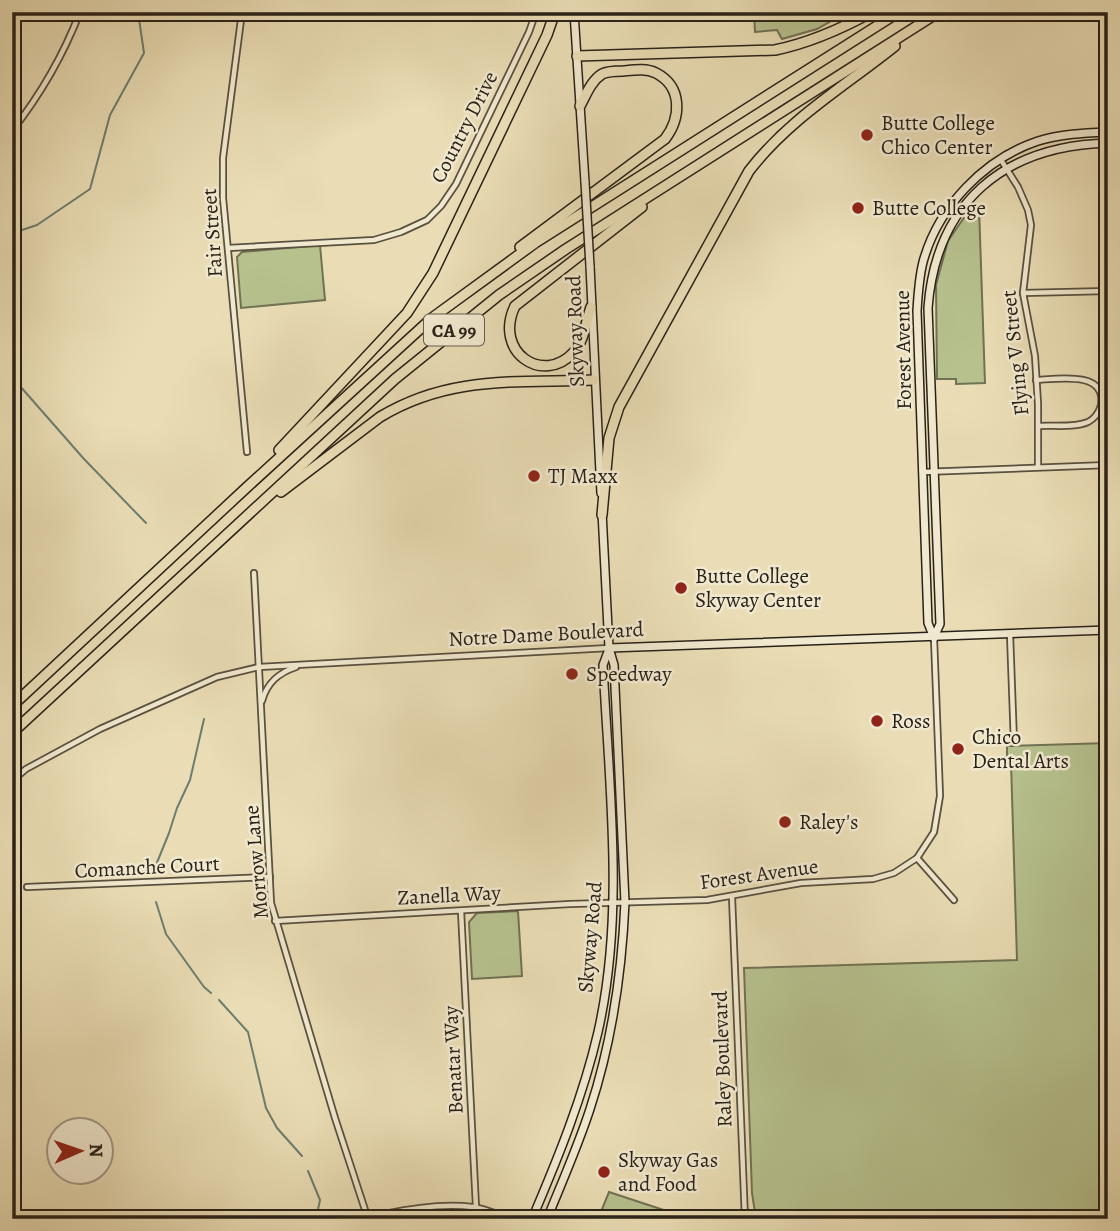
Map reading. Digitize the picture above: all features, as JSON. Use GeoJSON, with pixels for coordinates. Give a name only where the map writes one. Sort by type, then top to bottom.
{"type":"FeatureCollection","features":[{"type":"Feature","properties":{"kind":"highway"},"geometry":{"type":"LineString","coordinates":[[245,489],[261,466],[283,447],[384,338],[421,293],[529,73],[555,12]]}},
{"type":"Feature","properties":{"kind":"highway"},"geometry":{"type":"LineString","coordinates":[[577,56],[775,50],[799,45],[872,12]]}},
{"type":"Feature","properties":{"kind":"highway","name":"CA 99"},"geometry":{"type":"LineString","coordinates":[[12,706],[422,327],[535,243],[899,12]]}},
{"type":"Feature","properties":{"kind":"highway"},"geometry":{"type":"LineString","coordinates":[[602,514],[609,438],[619,407],[750,171],[768,146],[800,117],[937,14]]}},
{"type":"Feature","properties":{"kind":"highway","name":"CA 99"},"geometry":{"type":"LineString","coordinates":[[12,733],[394,379],[478,311],[566,249],[937,14]]}},
{"type":"Feature","properties":{"kind":"highway"},"geometry":{"type":"LineString","coordinates":[[488,276],[518,248],[665,139],[677,117],[678,104],[667,81],[655,72],[641,70],[602,74],[592,83],[580,106]]}},
{"type":"Feature","properties":{"kind":"highway"},"geometry":{"type":"LineString","coordinates":[[591,307],[578,346],[572,355],[562,360],[542,366],[532,363],[517,354],[511,344],[509,323],[515,306],[689,171]]}},
{"type":"Feature","properties":{"kind":"highway"},"geometry":{"type":"LineString","coordinates":[[243,521],[380,417],[413,400],[466,385],[594,380]]}},
{"type":"Feature","properties":{"kind":"main road","name":"Skyway Road"},"geometry":{"type":"LineString","coordinates":[[547,1219],[577,1145],[601,1068],[619,981],[625,902],[614,665],[609,648],[574,12]]}},
{"type":"Feature","properties":{"kind":"main road","name":"Forest Avenue"},"geometry":{"type":"LineString","coordinates":[[934,638],[928,623],[917,310],[923,261],[943,216],[976,177],[1001,159],[1019,149],[1060,136],[1108,132]]}},
{"type":"Feature","properties":{"kind":"main road","name":"Forest Avenue"},"geometry":{"type":"LineString","coordinates":[[934,638],[940,624],[928,308],[936,259],[961,210],[974,194],[1007,169],[1039,153],[1059,148],[1108,144]]}},
{"type":"Feature","properties":{"kind":"main road","name":"Notre Dame Boulevard"},"geometry":{"type":"LineString","coordinates":[[609,648],[1108,630]]}},
{"type":"Feature","properties":{"kind":"main road","name":"Skyway Road"},"geometry":{"type":"LineString","coordinates":[[533,1219],[563,1146],[593,1052],[606,983],[612,902],[603,665],[609,648]]}},
{"type":"Feature","properties":{"kind":"street"},"geometry":{"type":"LineString","coordinates":[[12,131],[58,63],[80,12]]}},
{"type":"Feature","properties":{"kind":"street","name":"Fair Street"},"geometry":{"type":"LineString","coordinates":[[243,12],[223,158],[223,198],[247,452]]}},
{"type":"Feature","properties":{"kind":"street","name":"Country Drive"},"geometry":{"type":"LineString","coordinates":[[228,248],[374,240],[427,220],[441,206],[469,160],[536,12]]}},
{"type":"Feature","properties":{"kind":"street","name":"Flying V Street"},"geometry":{"type":"LineString","coordinates":[[1001,159],[1018,187],[1031,225],[1023,293],[1035,356],[1038,467]]}},
{"type":"Feature","properties":{"kind":"street"},"geometry":{"type":"LineString","coordinates":[[1023,293],[1108,291]]}},
{"type":"Feature","properties":{"kind":"street"},"geometry":{"type":"LineString","coordinates":[[1036,380],[1087,380],[1100,393],[1101,402],[1100,410],[1087,422],[1038,426]]}},
{"type":"Feature","properties":{"kind":"street"},"geometry":{"type":"LineString","coordinates":[[923,472],[1108,465]]}},
{"type":"Feature","properties":{"kind":"street","name":"Morrow Lane"},"geometry":{"type":"LineString","coordinates":[[254,573],[270,877],[275,920],[368,1218]]}},
{"type":"Feature","properties":{"kind":"street"},"geometry":{"type":"LineString","coordinates":[[1010,634],[1014,743]]}},
{"type":"Feature","properties":{"kind":"street","name":"Forest Avenue"},"geometry":{"type":"LineString","coordinates":[[625,902],[706,900],[801,883],[873,880],[894,873],[917,858],[934,832],[940,808],[934,638]]}},
{"type":"Feature","properties":{"kind":"street","name":"Notre Dame Boulevard"},"geometry":{"type":"LineString","coordinates":[[12,780],[26,769],[122,719],[216,677],[259,667],[609,648]]}},
{"type":"Feature","properties":{"kind":"street"},"geometry":{"type":"LineString","coordinates":[[261,705],[272,682],[283,672],[301,665]]}},
{"type":"Feature","properties":{"kind":"street"},"geometry":{"type":"LineString","coordinates":[[917,858],[954,900]]}},
{"type":"Feature","properties":{"kind":"street","name":"Comanche Court"},"geometry":{"type":"LineString","coordinates":[[27,887],[270,877]]}},
{"type":"Feature","properties":{"kind":"street","name":"Raley Boulevard"},"geometry":{"type":"LineString","coordinates":[[732,897],[745,1219]]}},
{"type":"Feature","properties":{"kind":"street","name":"Zanella Way"},"geometry":{"type":"LineString","coordinates":[[275,920],[625,902]]}},
{"type":"Feature","properties":{"kind":"street","name":"Benatar Way"},"geometry":{"type":"LineString","coordinates":[[461,911],[475,1207]]}},
{"type":"Feature","properties":{"kind":"street"},"geometry":{"type":"LineString","coordinates":[[368,1218],[407,1209],[475,1207],[511,1219]]}},
{"type":"Feature","properties":{"kind":"green space"},"geometry":{"type":"Polygon","coordinates":[[[754,12],[847,12],[817,29],[782,39],[777,30],[755,32],[754,12]]]}},
{"type":"Feature","properties":{"kind":"green space"},"geometry":{"type":"Polygon","coordinates":[[[972,206],[979,207],[985,383],[956,384],[956,379],[937,379],[936,285],[948,241],[972,206]]]}},
{"type":"Feature","properties":{"kind":"green space"},"geometry":{"type":"Polygon","coordinates":[[[320,245],[325,300],[241,308],[237,257],[242,252],[320,245]]]}},
{"type":"Feature","properties":{"kind":"green space"},"geometry":{"type":"Polygon","coordinates":[[[1108,743],[1108,1219],[756,1219],[752,1193],[744,968],[1017,960],[1011,763],[1007,763],[1007,746],[1108,743]]]}},
{"type":"Feature","properties":{"kind":"green space"},"geometry":{"type":"Polygon","coordinates":[[[518,911],[522,976],[472,979],[469,922],[477,913],[518,911]]]}},
{"type":"Feature","properties":{"kind":"green space"},"geometry":{"type":"Polygon","coordinates":[[[609,1192],[688,1218],[688,1219],[598,1219],[609,1192]]]}},
{"type":"Feature","properties":{"kind":"waterway"},"geometry":{"type":"LineString","coordinates":[[12,238],[22,230],[37,225],[90,189],[110,115],[144,53],[138,12]]}},
{"type":"Feature","properties":{"kind":"waterway"},"geometry":{"type":"LineString","coordinates":[[12,377],[84,459],[146,523]]}},
{"type":"Feature","properties":{"kind":"waterway"},"geometry":{"type":"LineString","coordinates":[[156,865],[190,780],[204,719]]}},
{"type":"Feature","properties":{"kind":"waterway"},"geometry":{"type":"LineString","coordinates":[[156,902],[166,934],[211,993]]}},
{"type":"Feature","properties":{"kind":"waterway"},"geometry":{"type":"LineString","coordinates":[[219,1000],[248,1032],[266,1108],[277,1128],[302,1156]]}},
{"type":"Feature","properties":{"kind":"waterway"},"geometry":{"type":"LineString","coordinates":[[308,1171],[320,1200],[316,1219]]}},
{"type":"Feature","properties":{"kind":"place","name":"Butte College Chico Center"},"geometry":{"type":"Point","coordinates":[867,135]}},
{"type":"Feature","properties":{"kind":"place","name":"Butte College"},"geometry":{"type":"Point","coordinates":[858,208]}},
{"type":"Feature","properties":{"kind":"place","name":"TJ Maxx"},"geometry":{"type":"Point","coordinates":[534,476]}},
{"type":"Feature","properties":{"kind":"place","name":"Butte College Skyway Center"},"geometry":{"type":"Point","coordinates":[681,588]}},
{"type":"Feature","properties":{"kind":"place","name":"Speedway"},"geometry":{"type":"Point","coordinates":[572,674]}},
{"type":"Feature","properties":{"kind":"place","name":"Ross"},"geometry":{"type":"Point","coordinates":[877,721]}},
{"type":"Feature","properties":{"kind":"place","name":"Chico Dental Arts"},"geometry":{"type":"Point","coordinates":[958,749]}},
{"type":"Feature","properties":{"kind":"place","name":"Raley's"},"geometry":{"type":"Point","coordinates":[785,822]}},
{"type":"Feature","properties":{"kind":"place","name":"Skyway Gas and Food"},"geometry":{"type":"Point","coordinates":[604,1172]}}]}
